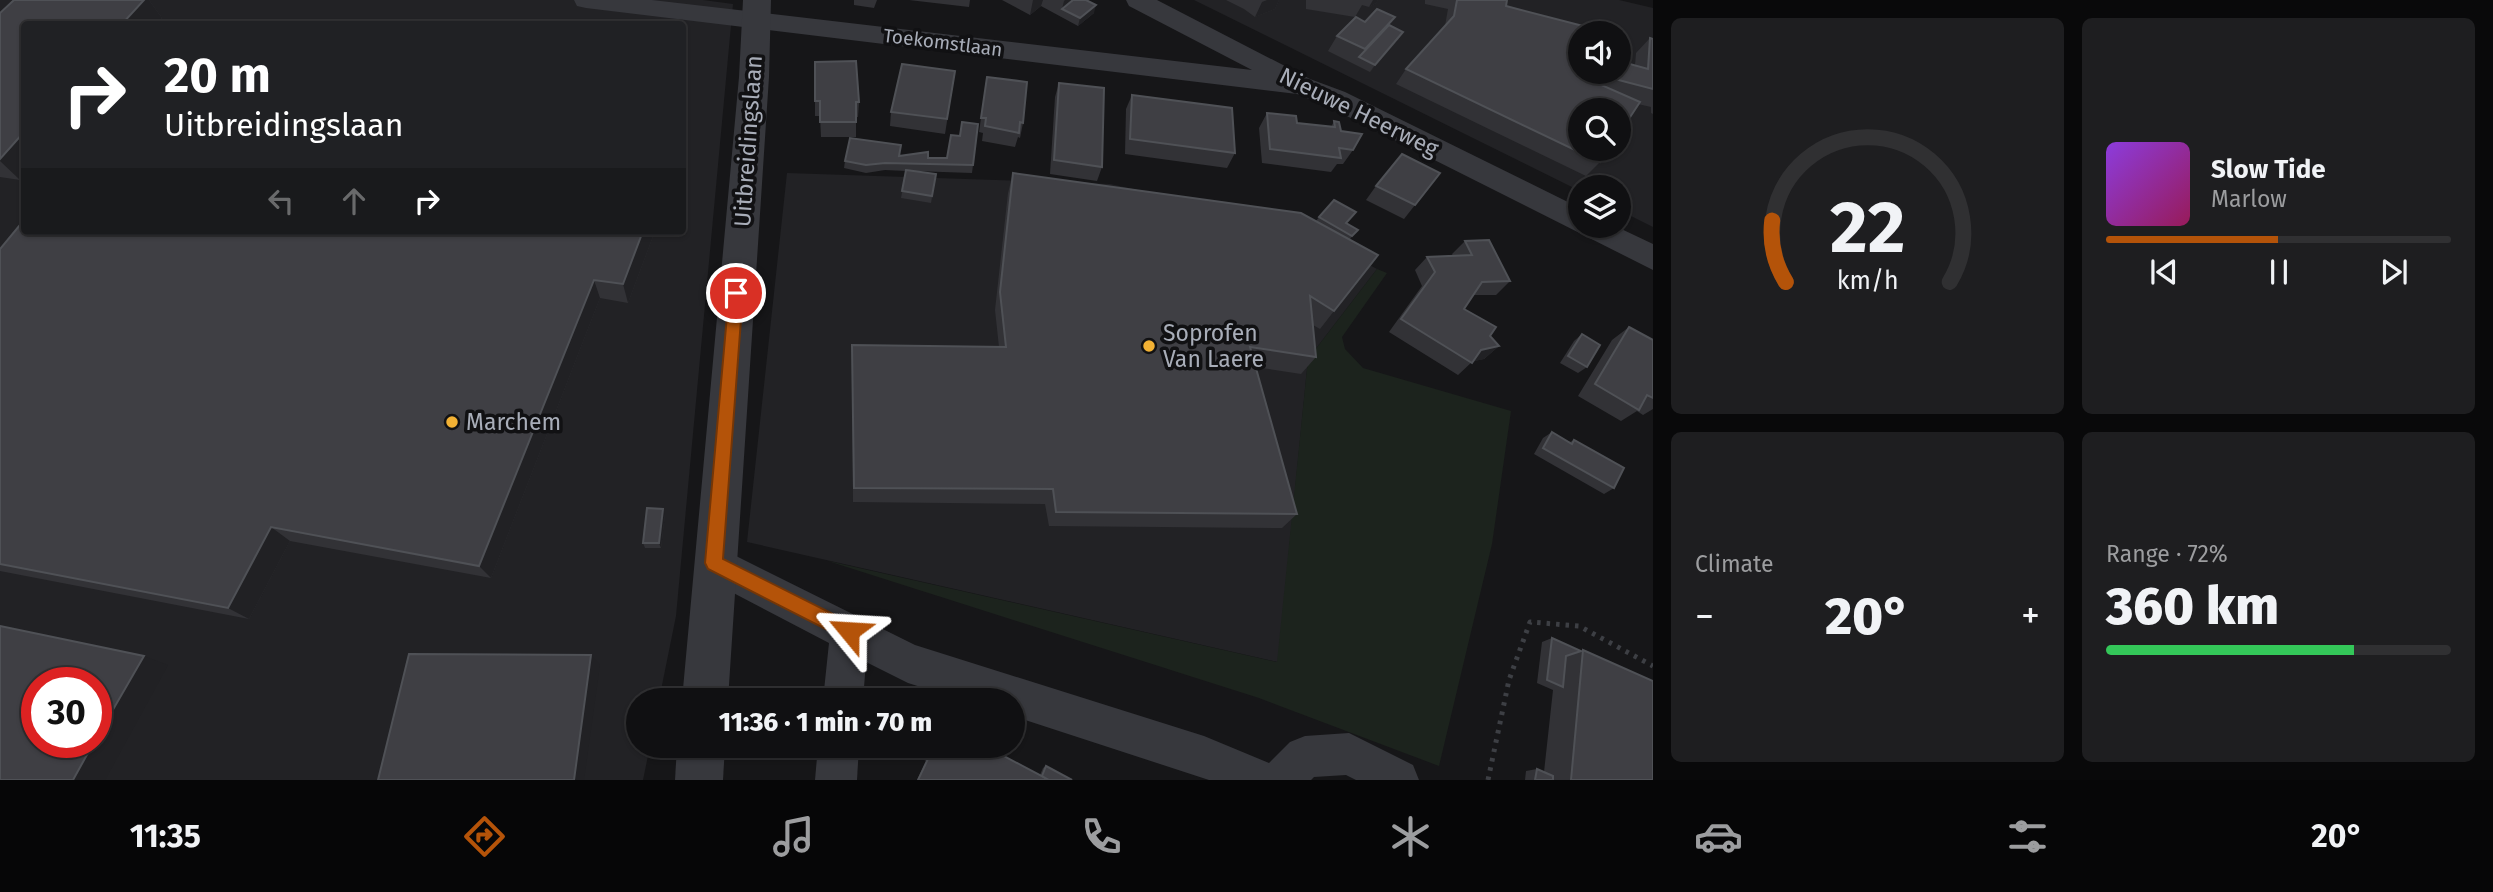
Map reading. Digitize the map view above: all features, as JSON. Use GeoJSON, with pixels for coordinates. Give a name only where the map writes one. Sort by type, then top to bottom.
{"type":"FeatureCollection","features":[{"type":"Feature","properties":{"kind":"street","name":"Toekomstlaan"},"geometry":{"type":"LineString","coordinates":[[586,0],[757,10],[1301,85]]}},
{"type":"Feature","properties":{"kind":"street","name":"Nieuwe Heerweg"},"geometry":{"type":"LineString","coordinates":[[1138,0],[1301,85],[1336,99],[1568,216]]}},
{"type":"Feature","properties":{"kind":"street","name":"Uitbreidingslaan"},"geometry":{"type":"LineString","coordinates":[[706,688],[757,10]]}},
{"type":"Feature","properties":{"kind":"street"},"geometry":{"type":"LineString","coordinates":[[1613,238],[1653,258]]}},
{"type":"Feature","properties":{"kind":"street"},"geometry":{"type":"LineString","coordinates":[[714,563],[908,663],[1204,757],[1259,780]]}},
{"type":"Feature","properties":{"kind":"street"},"geometry":{"type":"LineString","coordinates":[[844,688],[849,631]]}},
{"type":"Feature","properties":{"kind":"street"},"geometry":{"type":"LineString","coordinates":[[1282,780],[1305,757],[1349,754],[1398,780]]}},
{"type":"Feature","properties":{"kind":"street"},"geometry":{"type":"LineString","coordinates":[[699,780],[700,758]]}},
{"type":"Feature","properties":{"kind":"street"},"geometry":{"type":"LineString","coordinates":[[836,780],[838,758]]}},
{"type":"Feature","properties":{"kind":"path"},"geometry":{"type":"LineString","coordinates":[[1488,780],[1509,680],[1530,622],[1579,626],[1653,666]]}},
{"type":"Feature","properties":{"kind":"shaded area"},"geometry":{"type":"Polygon","coordinates":[[[0,0],[703,0],[733,4],[676,616],[661,688],[626,688],[626,758],[648,758],[643,780],[0,780],[0,0]]]}},
{"type":"Feature","properties":{"kind":"shaded area"},"geometry":{"type":"Polygon","coordinates":[[[1194,0],[1619,0],[1653,8],[1653,227],[1631,216],[1631,175],[1568,175],[1568,185],[1194,0]]]}},
{"type":"Feature","properties":{"kind":"shaded area"},"geometry":{"type":"Polygon","coordinates":[[[787,173],[1110,184],[1291,223],[1377,269],[1308,359],[1278,662],[747,542],[787,173]]]}},
{"type":"Feature","properties":{"kind":"shaded area"},"geometry":{"type":"Polygon","coordinates":[[[1377,269],[1387,273],[1342,337],[1345,349],[1363,368],[1511,411],[1492,544],[1439,766],[1259,698],[828,561],[1277,662],[1308,359],[1377,269]]]}},
{"type":"Feature","properties":{"kind":"building"},"geometry":{"type":"Polygon","coordinates":[[[14,0],[144,0],[125,21],[21,21],[21,135],[0,159],[0,13],[14,0]]]}},
{"type":"Feature","properties":{"kind":"building"},"geometry":{"type":"Polygon","coordinates":[[[1073,0],[1086,0],[1096,5],[1080,18],[1062,9],[1073,0]]]}},
{"type":"Feature","properties":{"kind":"building"},"geometry":{"type":"Polygon","coordinates":[[[1457,0],[1507,0],[1506,6],[1568,22],[1568,84],[1599,84],[1631,98],[1568,98],[1568,147],[1406,69],[1454,16],[1457,0]]]}},
{"type":"Feature","properties":{"kind":"building"},"geometry":{"type":"Polygon","coordinates":[[[1377,9],[1395,17],[1365,49],[1337,36],[1356,17],[1365,22],[1377,9]]]}},
{"type":"Feature","properties":{"kind":"building"},"geometry":{"type":"Polygon","coordinates":[[[1389,25],[1403,32],[1375,65],[1359,57],[1389,25]]]}},
{"type":"Feature","properties":{"kind":"building"},"geometry":{"type":"Polygon","coordinates":[[[1650,38],[1653,39],[1653,89],[1631,83],[1631,64],[1648,69],[1650,38]]]}},
{"type":"Feature","properties":{"kind":"building"},"geometry":{"type":"Polygon","coordinates":[[[856,61],[859,102],[856,102],[856,122],[820,122],[820,101],[815,101],[815,62],[856,61]]]}},
{"type":"Feature","properties":{"kind":"building"},"geometry":{"type":"Polygon","coordinates":[[[902,64],[955,71],[947,119],[891,112],[902,64]]]}},
{"type":"Feature","properties":{"kind":"building"},"geometry":{"type":"Polygon","coordinates":[[[987,77],[1027,82],[1023,123],[1020,122],[1019,133],[985,126],[986,118],[981,118],[987,77]]]}},
{"type":"Feature","properties":{"kind":"building"},"geometry":{"type":"Polygon","coordinates":[[[1059,83],[1104,88],[1102,167],[1054,160],[1059,83]]]}},
{"type":"Feature","properties":{"kind":"building"},"geometry":{"type":"Polygon","coordinates":[[[1132,95],[1232,108],[1235,153],[1130,139],[1132,95]]]}},
{"type":"Feature","properties":{"kind":"building"},"geometry":{"type":"Polygon","coordinates":[[[1631,98],[1640,102],[1631,116],[1631,98]]]}},
{"type":"Feature","properties":{"kind":"building"},"geometry":{"type":"Polygon","coordinates":[[[1267,113],[1296,116],[1297,123],[1335,127],[1334,121],[1339,122],[1341,131],[1362,134],[1353,150],[1339,148],[1341,158],[1270,149],[1267,113]]]}},
{"type":"Feature","properties":{"kind":"building"},"geometry":{"type":"Polygon","coordinates":[[[962,122],[978,124],[973,165],[866,165],[845,161],[850,138],[901,145],[899,156],[928,152],[928,158],[947,158],[951,135],[960,136],[962,122]]]}},
{"type":"Feature","properties":{"kind":"building"},"geometry":{"type":"Polygon","coordinates":[[[1402,154],[1440,173],[1415,205],[1376,186],[1402,154]]]}},
{"type":"Feature","properties":{"kind":"building"},"geometry":{"type":"Polygon","coordinates":[[[906,170],[936,174],[932,196],[902,191],[906,170]]]}},
{"type":"Feature","properties":{"kind":"building","name":"Soprofen Van Laere"},"geometry":{"type":"Polygon","coordinates":[[[1013,173],[1301,213],[1378,255],[1334,311],[1310,296],[1316,357],[1250,347],[1297,514],[1056,512],[1053,489],[854,488],[852,345],[1006,347],[1000,292],[1013,173]]]}},
{"type":"Feature","properties":{"kind":"building"},"geometry":{"type":"Polygon","coordinates":[[[1334,200],[1356,212],[1346,223],[1358,230],[1352,236],[1319,217],[1334,200]]]}},
{"type":"Feature","properties":{"kind":"building"},"geometry":{"type":"Polygon","coordinates":[[[21,224],[21,235],[641,235],[623,284],[594,280],[479,566],[271,527],[228,608],[0,564],[0,249],[21,224]]]}},
{"type":"Feature","properties":{"kind":"building"},"geometry":{"type":"Polygon","coordinates":[[[1489,240],[1510,281],[1482,282],[1464,309],[1496,327],[1490,336],[1499,346],[1481,350],[1472,363],[1401,319],[1435,272],[1427,257],[1472,255],[1465,241],[1489,240]]]}},
{"type":"Feature","properties":{"kind":"building"},"geometry":{"type":"Polygon","coordinates":[[[1629,327],[1653,340],[1653,398],[1647,395],[1639,410],[1595,384],[1629,327]]]}},
{"type":"Feature","properties":{"kind":"building"},"geometry":{"type":"Polygon","coordinates":[[[1582,334],[1600,345],[1587,367],[1568,356],[1582,334]]]}},
{"type":"Feature","properties":{"kind":"building"},"geometry":{"type":"Polygon","coordinates":[[[1552,432],[1572,444],[1574,440],[1624,468],[1614,488],[1543,448],[1552,432]]]}},
{"type":"Feature","properties":{"kind":"building"},"geometry":{"type":"Polygon","coordinates":[[[647,508],[663,509],[659,543],[643,543],[647,508]]]}},
{"type":"Feature","properties":{"kind":"building"},"geometry":{"type":"Polygon","coordinates":[[[0,626],[144,656],[112,711],[112,667],[21,667],[21,758],[85,758],[73,780],[0,780],[0,626]]]}},
{"type":"Feature","properties":{"kind":"building"},"geometry":{"type":"Polygon","coordinates":[[[1552,638],[1581,651],[1566,656],[1563,687],[1547,680],[1552,638]]]}},
{"type":"Feature","properties":{"kind":"building"},"geometry":{"type":"Polygon","coordinates":[[[1583,650],[1653,681],[1653,780],[1571,780],[1583,650]]]}},
{"type":"Feature","properties":{"kind":"building"},"geometry":{"type":"Polygon","coordinates":[[[409,654],[591,655],[574,780],[378,780],[409,654]]]}},
{"type":"Feature","properties":{"kind":"building"},"geometry":{"type":"Polygon","coordinates":[[[928,758],[1008,758],[1049,780],[918,780],[928,758]]]}},
{"type":"Feature","properties":{"kind":"building"},"geometry":{"type":"Polygon","coordinates":[[[1046,766],[1072,780],[1049,780],[1042,776],[1046,766]]]}},
{"type":"Feature","properties":{"kind":"building"},"geometry":{"type":"Polygon","coordinates":[[[1537,769],[1553,776],[1553,780],[1535,780],[1537,769]]]}},
{"type":"Feature","properties":{"kind":"place","name":"Soprofen Van Laere"},"geometry":{"type":"Point","coordinates":[1149,346]}},
{"type":"Feature","properties":{"kind":"place","name":"Marchem"},"geometry":{"type":"Point","coordinates":[452,422]}},
{"type":"Feature","properties":{"kind":"route"},"geometry":{"type":"LineString","coordinates":[[736,293],[714,563],[849,631]]}}]}
